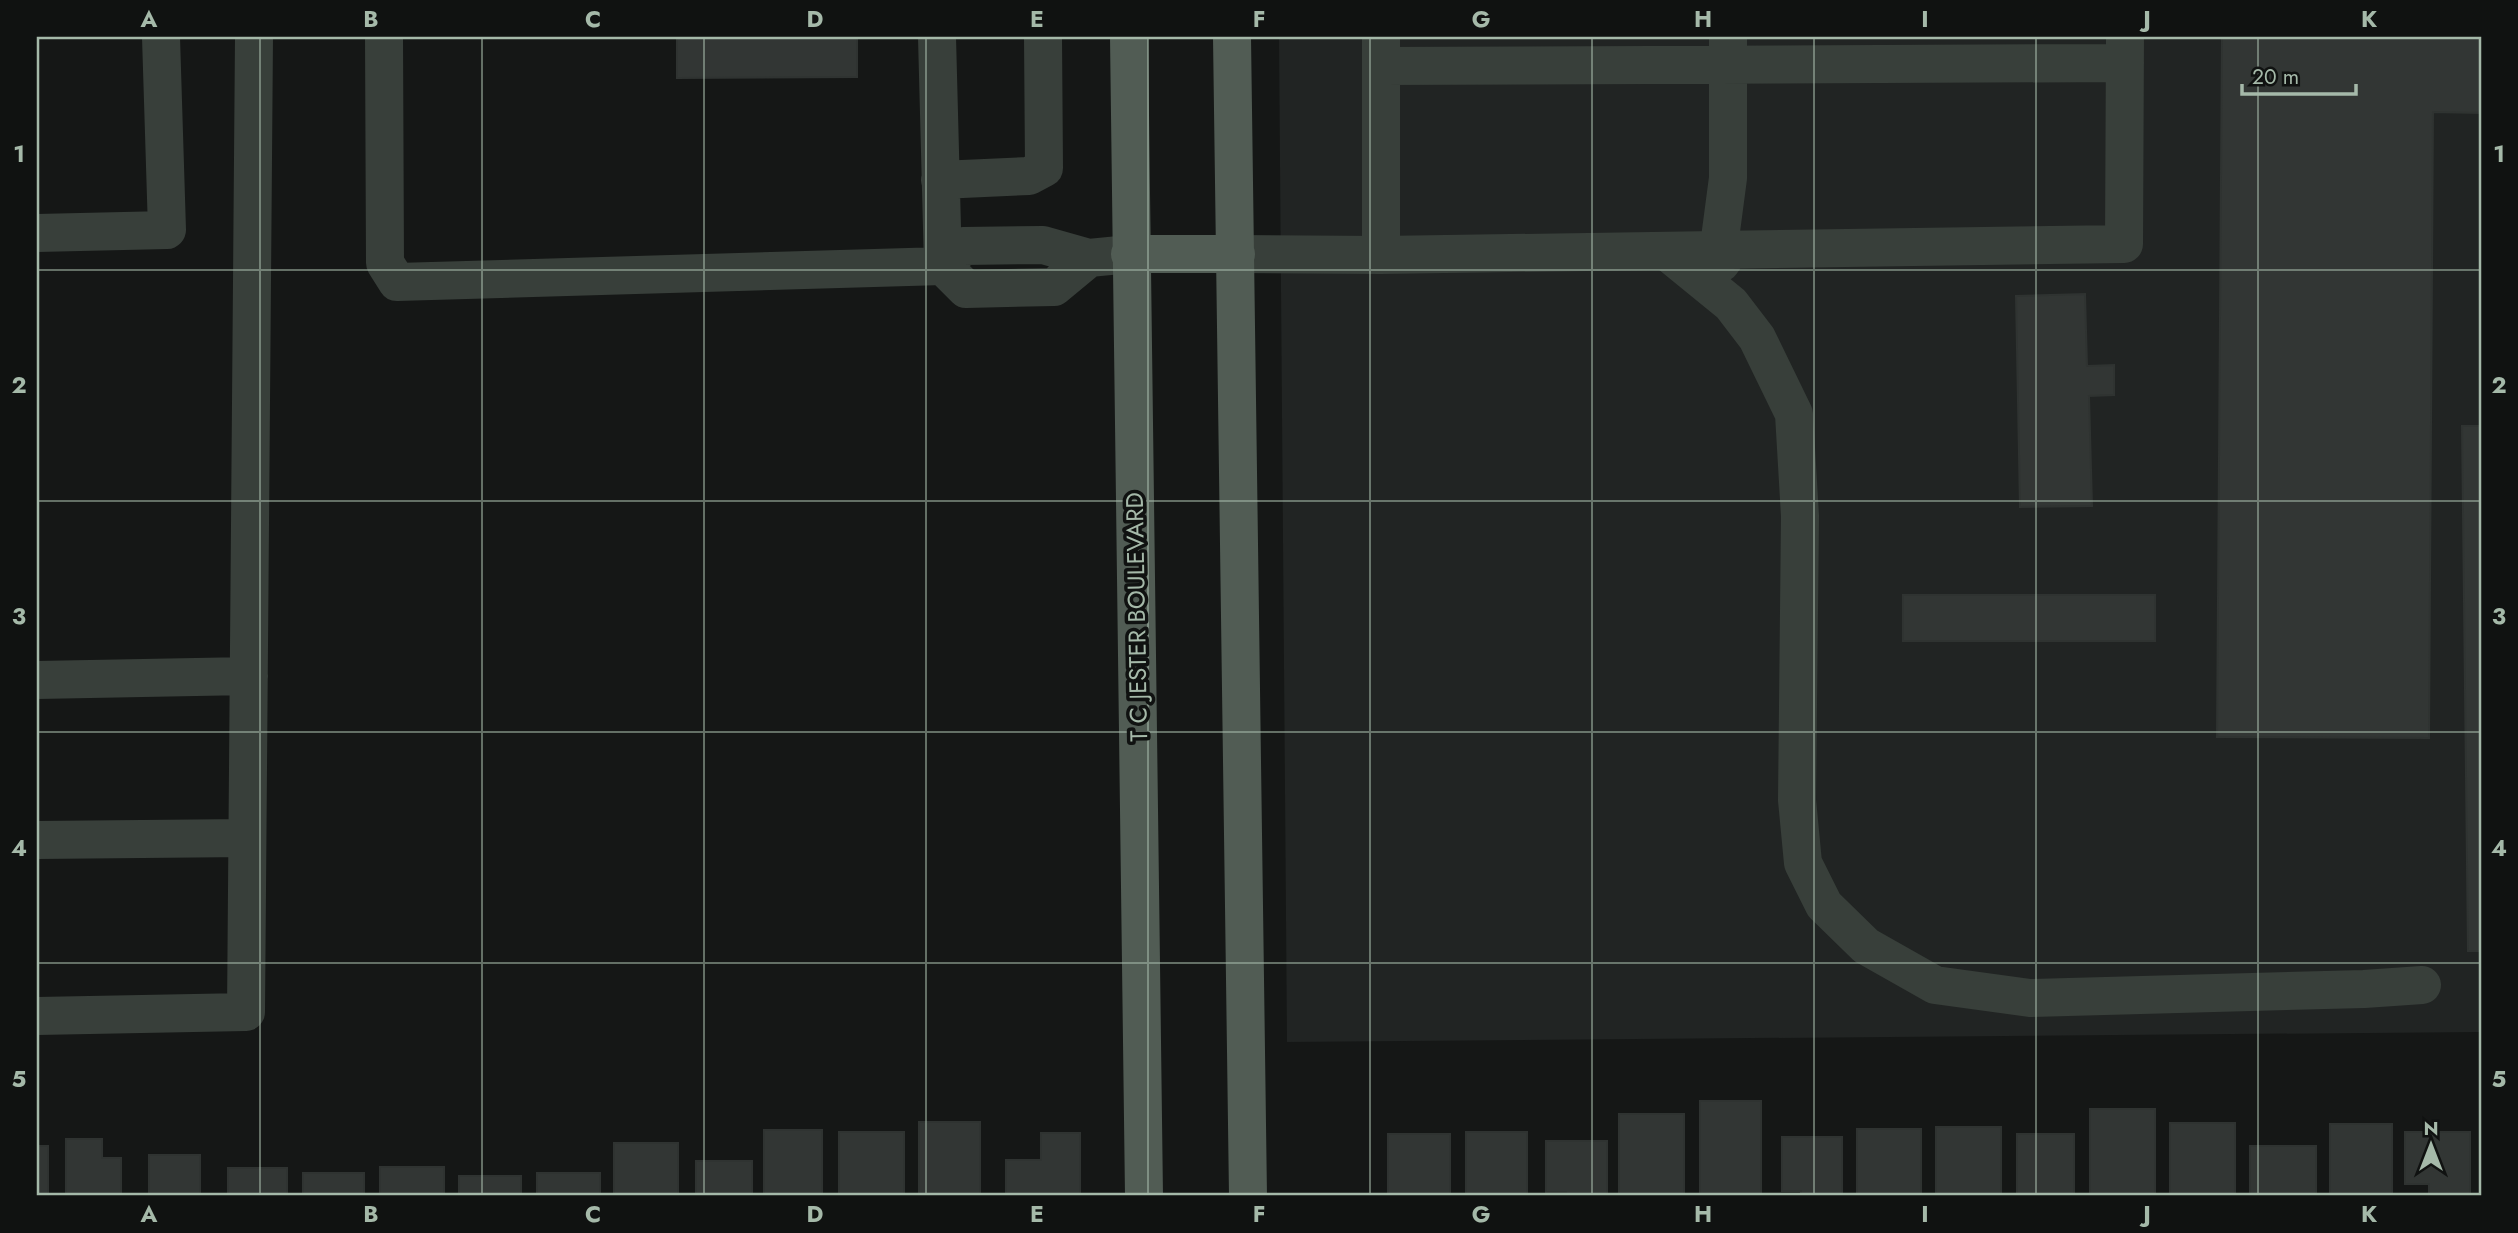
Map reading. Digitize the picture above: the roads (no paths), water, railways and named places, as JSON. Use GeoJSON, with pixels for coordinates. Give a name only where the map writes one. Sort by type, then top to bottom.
{"type":"FeatureCollection","features":[{"type":"Feature","properties":{"kind":"main road","name":"T C JESTER BOULEVARD"},"geometry":{"type":"LineString","coordinates":[[1129,37],[1144,1196]]}},
{"type":"Feature","properties":{"kind":"main road"},"geometry":{"type":"LineString","coordinates":[[1232,37],[1248,1196]]}},
{"type":"Feature","properties":{"kind":"main road"},"geometry":{"type":"LineString","coordinates":[[1130,254],[1236,254]]}},
{"type":"Feature","properties":{"kind":"lane"},"geometry":{"type":"LineString","coordinates":[[37,233],[167,230],[161,37]]}},
{"type":"Feature","properties":{"kind":"lane"},"geometry":{"type":"LineString","coordinates":[[37,1016],[246,1012],[254,37]]}},
{"type":"Feature","properties":{"kind":"lane"},"geometry":{"type":"LineString","coordinates":[[384,37],[385,263],[397,282],[943,266],[963,246],[1042,245],[1089,258],[1130,254]]}},
{"type":"Feature","properties":{"kind":"lane"},"geometry":{"type":"LineString","coordinates":[[937,37],[943,266]]}},
{"type":"Feature","properties":{"kind":"lane"},"geometry":{"type":"LineString","coordinates":[[940,180],[1029,176],[1044,168],[1043,37]]}},
{"type":"Feature","properties":{"kind":"lane"},"geometry":{"type":"LineString","coordinates":[[1236,254],[1381,255],[2124,244],[2125,50],[1381,51],[1381,255]]}},
{"type":"Feature","properties":{"kind":"lane"},"geometry":{"type":"LineString","coordinates":[[1728,51],[1728,178],[1719,246],[1731,249]]}},
{"type":"Feature","properties":{"kind":"lane"},"geometry":{"type":"LineString","coordinates":[[1708,282],[1731,249]]}},
{"type":"Feature","properties":{"kind":"lane"},"geometry":{"type":"LineString","coordinates":[[1666,251],[1708,282],[1731,304],[1757,338],[1794,414],[1800,516],[1797,800],[1803,863],[1824,905],[1866,946],[1935,985],[2030,998],[2422,985]]}},
{"type":"Feature","properties":{"kind":"lane"},"geometry":{"type":"LineString","coordinates":[[37,680],[249,676]]}},
{"type":"Feature","properties":{"kind":"lane"},"geometry":{"type":"LineString","coordinates":[[37,840],[247,838]]}}]}
